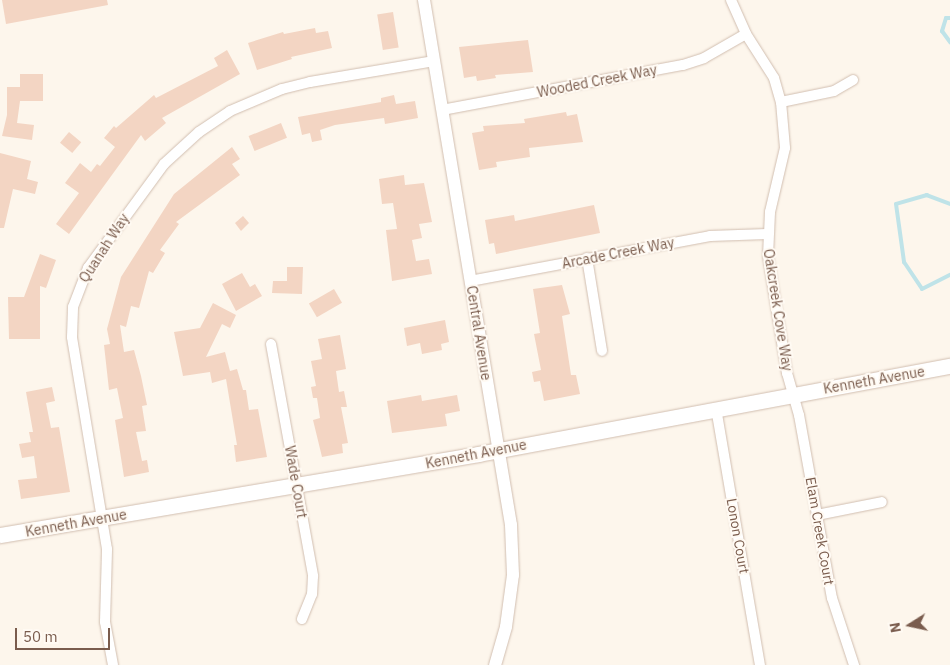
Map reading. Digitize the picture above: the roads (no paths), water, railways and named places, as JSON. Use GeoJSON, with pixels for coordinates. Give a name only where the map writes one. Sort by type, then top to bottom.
{"type":"FeatureCollection","features":[{"type":"Feature","properties":{"kind":"main road","name":"Kenneth Avenue"},"geometry":{"type":"LineString","coordinates":[[0,536],[498,450],[950,366]]}},
{"type":"Feature","properties":{"kind":"street","name":"Central Avenue"},"geometry":{"type":"LineString","coordinates":[[424,0],[511,525],[513,575],[506,627],[496,665]]}},
{"type":"Feature","properties":{"kind":"street","name":"Oakcreek Cove Way"},"geometry":{"type":"LineString","coordinates":[[731,0],[746,34],[770,72],[781,102],[785,148],[767,234],[787,373],[794,394]]}},
{"type":"Feature","properties":{"kind":"street","name":"Wooded Creek Way"},"geometry":{"type":"LineString","coordinates":[[442,110],[683,65],[704,58],[746,34]]}},
{"type":"Feature","properties":{"kind":"street","name":"Quanah Way"},"geometry":{"type":"LineString","coordinates":[[113,665],[106,622],[107,549],[72,337],[73,306],[88,268],[146,186],[199,132],[256,99],[310,82],[434,61]]}},
{"type":"Feature","properties":{"kind":"street"},"geometry":{"type":"LineString","coordinates":[[781,102],[834,92],[853,80]]}},
{"type":"Feature","properties":{"kind":"street","name":"Arcade Creek Way"},"geometry":{"type":"LineString","coordinates":[[470,281],[710,236],[767,234]]}},
{"type":"Feature","properties":{"kind":"street"},"geometry":{"type":"LineString","coordinates":[[587,258],[602,351]]}},
{"type":"Feature","properties":{"kind":"street","name":"Wade Court"},"geometry":{"type":"LineString","coordinates":[[271,344],[313,585],[310,603],[302,619]]}},
{"type":"Feature","properties":{"kind":"street","name":"Elam Creek Court"},"geometry":{"type":"LineString","coordinates":[[794,394],[832,598],[854,665]]}},
{"type":"Feature","properties":{"kind":"street","name":"Lonon Court"},"geometry":{"type":"LineString","coordinates":[[716,408],[760,665]]}},
{"type":"Feature","properties":{"kind":"street"},"geometry":{"type":"LineString","coordinates":[[817,515],[882,502]]}},
{"type":"Feature","properties":{"kind":"waterway"},"geometry":{"type":"LineString","coordinates":[[950,18],[946,18],[942,31],[950,42]]}},
{"type":"Feature","properties":{"kind":"waterway"},"geometry":{"type":"LineString","coordinates":[[950,204],[927,195],[896,204],[904,262],[922,289],[950,275]]}}]}
